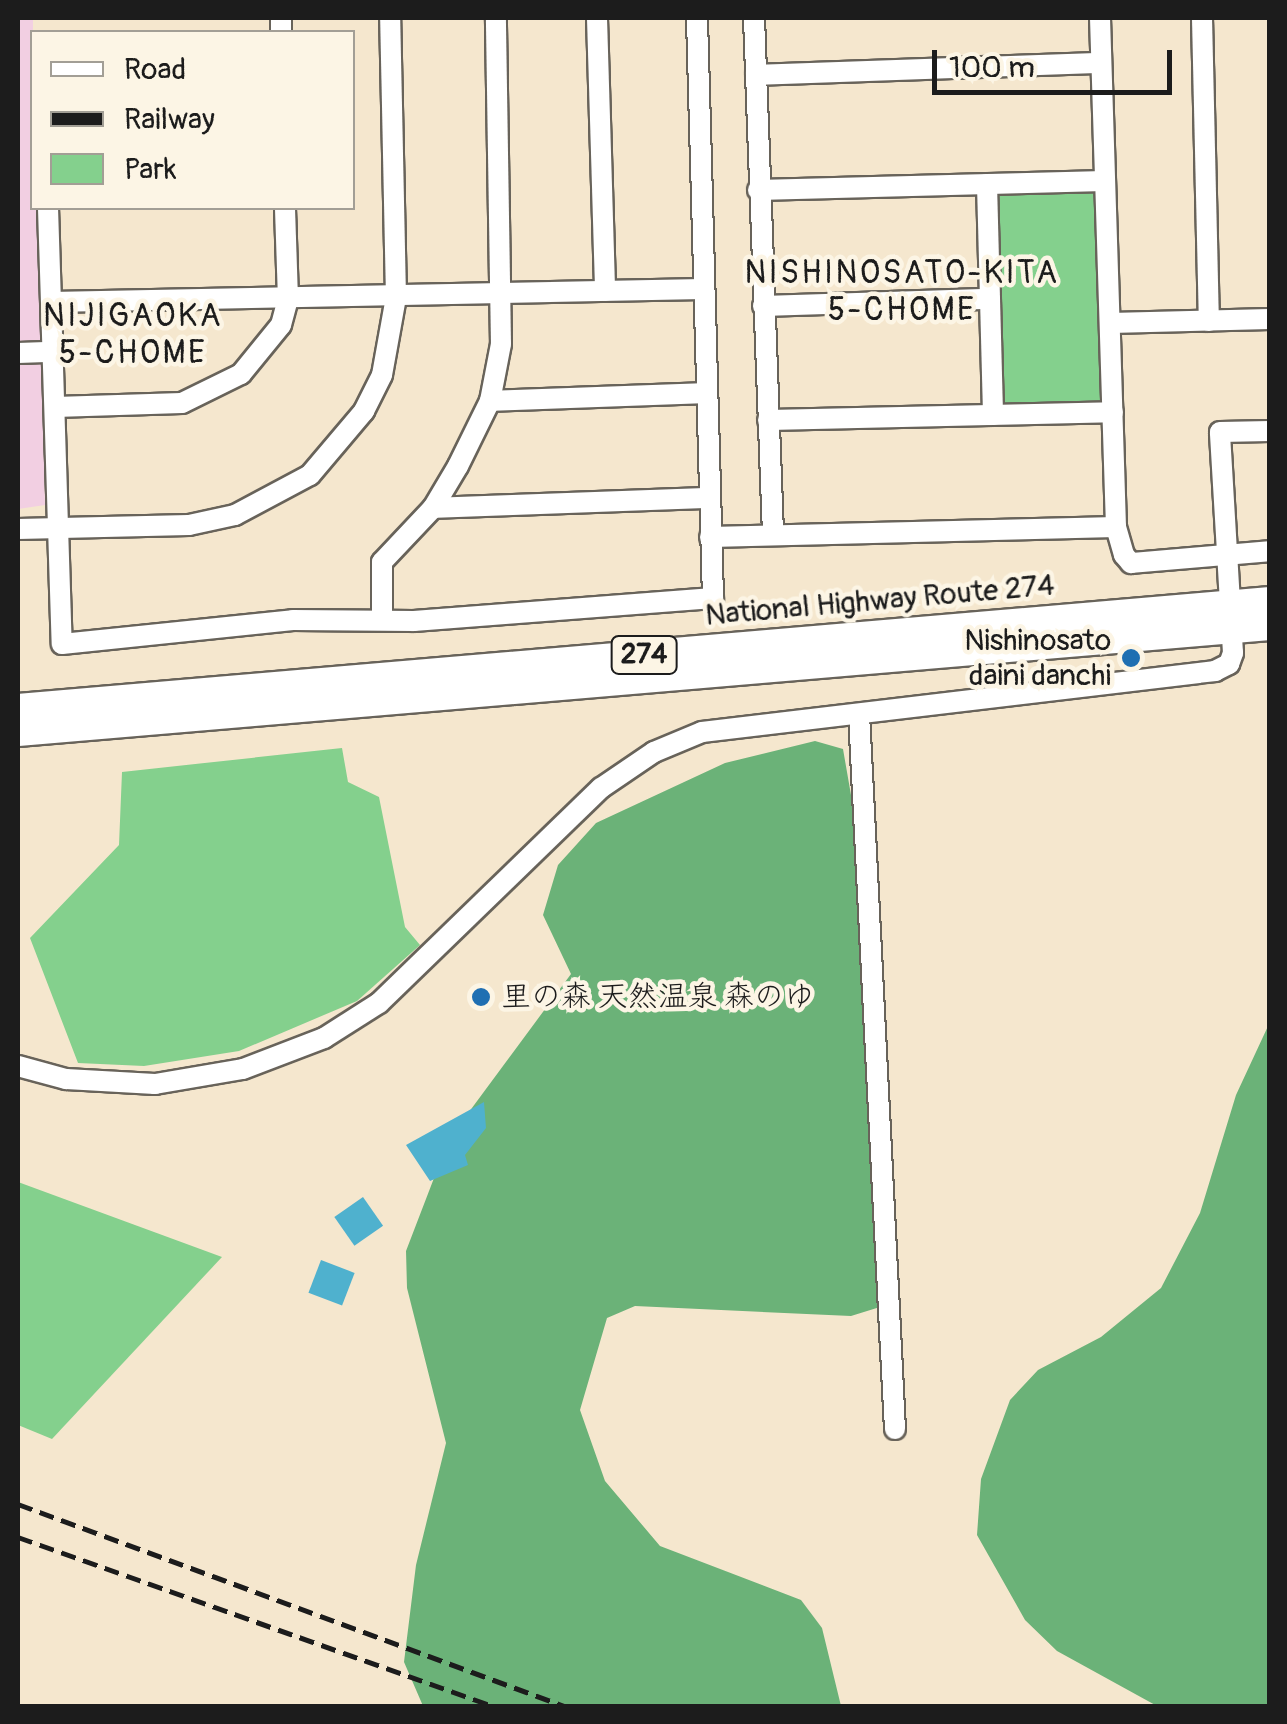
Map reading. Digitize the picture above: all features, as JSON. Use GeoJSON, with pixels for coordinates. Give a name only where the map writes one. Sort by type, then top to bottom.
{"type":"FeatureCollection","features":[{"type":"Feature","properties":{"kind":"highway","name":"National Highway Route 274"},"geometry":{"type":"LineString","coordinates":[[18,732],[1228,617],[1270,601]]}},
{"type":"Feature","properties":{"kind":"highway","name":"National Highway Route 274"},"geometry":{"type":"LineString","coordinates":[[18,708],[1228,617],[1270,626]]}},
{"type":"Feature","properties":{"kind":"street"},"geometry":{"type":"LineString","coordinates":[[18,529],[189,525],[234,514],[310,474],[346,436],[382,376],[396,297],[390,18]]}},
{"type":"Feature","properties":{"kind":"street"},"geometry":{"type":"LineString","coordinates":[[382,620],[382,562],[433,508],[490,401],[503,294],[496,18]]}},
{"type":"Feature","properties":{"kind":"street"},"geometry":{"type":"LineString","coordinates":[[597,18],[605,291]]}},
{"type":"Feature","properties":{"kind":"street"},"geometry":{"type":"LineString","coordinates":[[48,210],[62,644],[276,622],[382,620],[713,598],[697,18]]}},
{"type":"Feature","properties":{"kind":"street"},"geometry":{"type":"LineString","coordinates":[[754,18],[773,534]]}},
{"type":"Feature","properties":{"kind":"street"},"geometry":{"type":"LineString","coordinates":[[1100,18],[1116,527],[1132,563],[1270,551]]}},
{"type":"Feature","properties":{"kind":"street"},"geometry":{"type":"LineString","coordinates":[[1202,18],[1209,321]]}},
{"type":"Feature","properties":{"kind":"street"},"geometry":{"type":"LineString","coordinates":[[756,75],[1101,64]]}},
{"type":"Feature","properties":{"kind":"street"},"geometry":{"type":"LineString","coordinates":[[758,190],[1104,181]]}},
{"type":"Feature","properties":{"kind":"street"},"geometry":{"type":"LineString","coordinates":[[987,184],[993,415]]}},
{"type":"Feature","properties":{"kind":"street"},"geometry":{"type":"LineString","coordinates":[[55,407],[182,403],[212,391],[266,348],[288,299],[285,210]]}},
{"type":"Feature","properties":{"kind":"street"},"geometry":{"type":"LineString","coordinates":[[51,302],[703,289]]}},
{"type":"Feature","properties":{"kind":"street"},"geometry":{"type":"LineString","coordinates":[[763,306],[990,299]]}},
{"type":"Feature","properties":{"kind":"street"},"geometry":{"type":"LineString","coordinates":[[1110,323],[1270,319]]}},
{"type":"Feature","properties":{"kind":"street"},"geometry":{"type":"LineString","coordinates":[[18,354],[53,352]]}},
{"type":"Feature","properties":{"kind":"street"},"geometry":{"type":"LineString","coordinates":[[490,401],[705,394]]}},
{"type":"Feature","properties":{"kind":"street"},"geometry":{"type":"LineString","coordinates":[[768,420],[1112,412]]}},
{"type":"Feature","properties":{"kind":"street"},"geometry":{"type":"LineString","coordinates":[[18,1066],[66,1079],[155,1084],[244,1069],[324,1038],[379,1003],[626,769],[702,732],[1215,671],[1233,653],[1223,554],[1220,432],[1270,430]]}},
{"type":"Feature","properties":{"kind":"street"},"geometry":{"type":"LineString","coordinates":[[433,508],[708,498]]}},
{"type":"Feature","properties":{"kind":"street"},"geometry":{"type":"LineString","coordinates":[[710,536],[1116,527]]}},
{"type":"Feature","properties":{"kind":"street"},"geometry":{"type":"LineString","coordinates":[[859,714],[896,1430]]}},
{"type":"Feature","properties":{"kind":"shaded area"},"geometry":{"type":"Polygon","coordinates":[[[18,18],[33,18],[30,210],[38,210],[45,505],[18,509],[18,18]]]}},
{"type":"Feature","properties":{"kind":"green space"},"geometry":{"type":"Polygon","coordinates":[[[1104,181],[1112,412],[995,416],[987,185],[1104,181]]]}},
{"type":"Feature","properties":{"kind":"green space"},"geometry":{"type":"Polygon","coordinates":[[[815,741],[843,749],[855,818],[880,1307],[851,1316],[635,1306],[607,1318],[580,1410],[605,1481],[660,1546],[801,1600],[822,1628],[841,1706],[423,1706],[404,1662],[416,1565],[446,1443],[407,1288],[406,1251],[449,1139],[571,974],[543,915],[558,865],[596,823],[725,763],[815,741]]]}},
{"type":"Feature","properties":{"kind":"green space"},"geometry":{"type":"Polygon","coordinates":[[[342,748],[348,782],[379,797],[405,927],[420,945],[357,1001],[239,1051],[144,1066],[78,1063],[30,938],[119,845],[122,772],[342,748]]]}},
{"type":"Feature","properties":{"kind":"green space"},"geometry":{"type":"Polygon","coordinates":[[[1269,1024],[1269,1706],[1157,1706],[1057,1651],[1025,1620],[977,1535],[981,1479],[1010,1400],[1038,1370],[1101,1337],[1161,1288],[1200,1213],[1236,1095],[1269,1024]]]}},
{"type":"Feature","properties":{"kind":"green space"},"geometry":{"type":"Polygon","coordinates":[[[18,1182],[222,1257],[52,1439],[18,1425],[18,1182]]]}},
{"type":"Feature","properties":{"kind":"water"},"geometry":{"type":"Polygon","coordinates":[[[484,1102],[486,1128],[465,1155],[468,1165],[430,1181],[406,1145],[484,1102]]]}},
{"type":"Feature","properties":{"kind":"water"},"geometry":{"type":"Polygon","coordinates":[[[363,1197],[383,1226],[354,1246],[334,1217],[363,1197]]]}},
{"type":"Feature","properties":{"kind":"water"},"geometry":{"type":"Polygon","coordinates":[[[321,1260],[355,1273],[342,1306],[308,1293],[321,1260]]]}},
{"type":"Feature","properties":{"kind":"railway"},"geometry":{"type":"LineString","coordinates":[[18,1504],[564,1706]]}},
{"type":"Feature","properties":{"kind":"railway"},"geometry":{"type":"LineString","coordinates":[[18,1537],[493,1706]]}},
{"type":"Feature","properties":{"kind":"place","name":"Nishinosato daini danchi"},"geometry":{"type":"Point","coordinates":[1131,658]}},
{"type":"Feature","properties":{"kind":"place","name":"里の森 天然温泉 森のゆ"},"geometry":{"type":"Point","coordinates":[481,997]}},
{"type":"Feature","properties":{"kind":"district","name":"NISHINOSATO-KITA 5-CHOME"},"geometry":{"type":"Point","coordinates":[902,292]}},
{"type":"Feature","properties":{"kind":"district","name":"NIJIGAOKA 5-CHOME"},"geometry":{"type":"Point","coordinates":[133,336]}}]}
